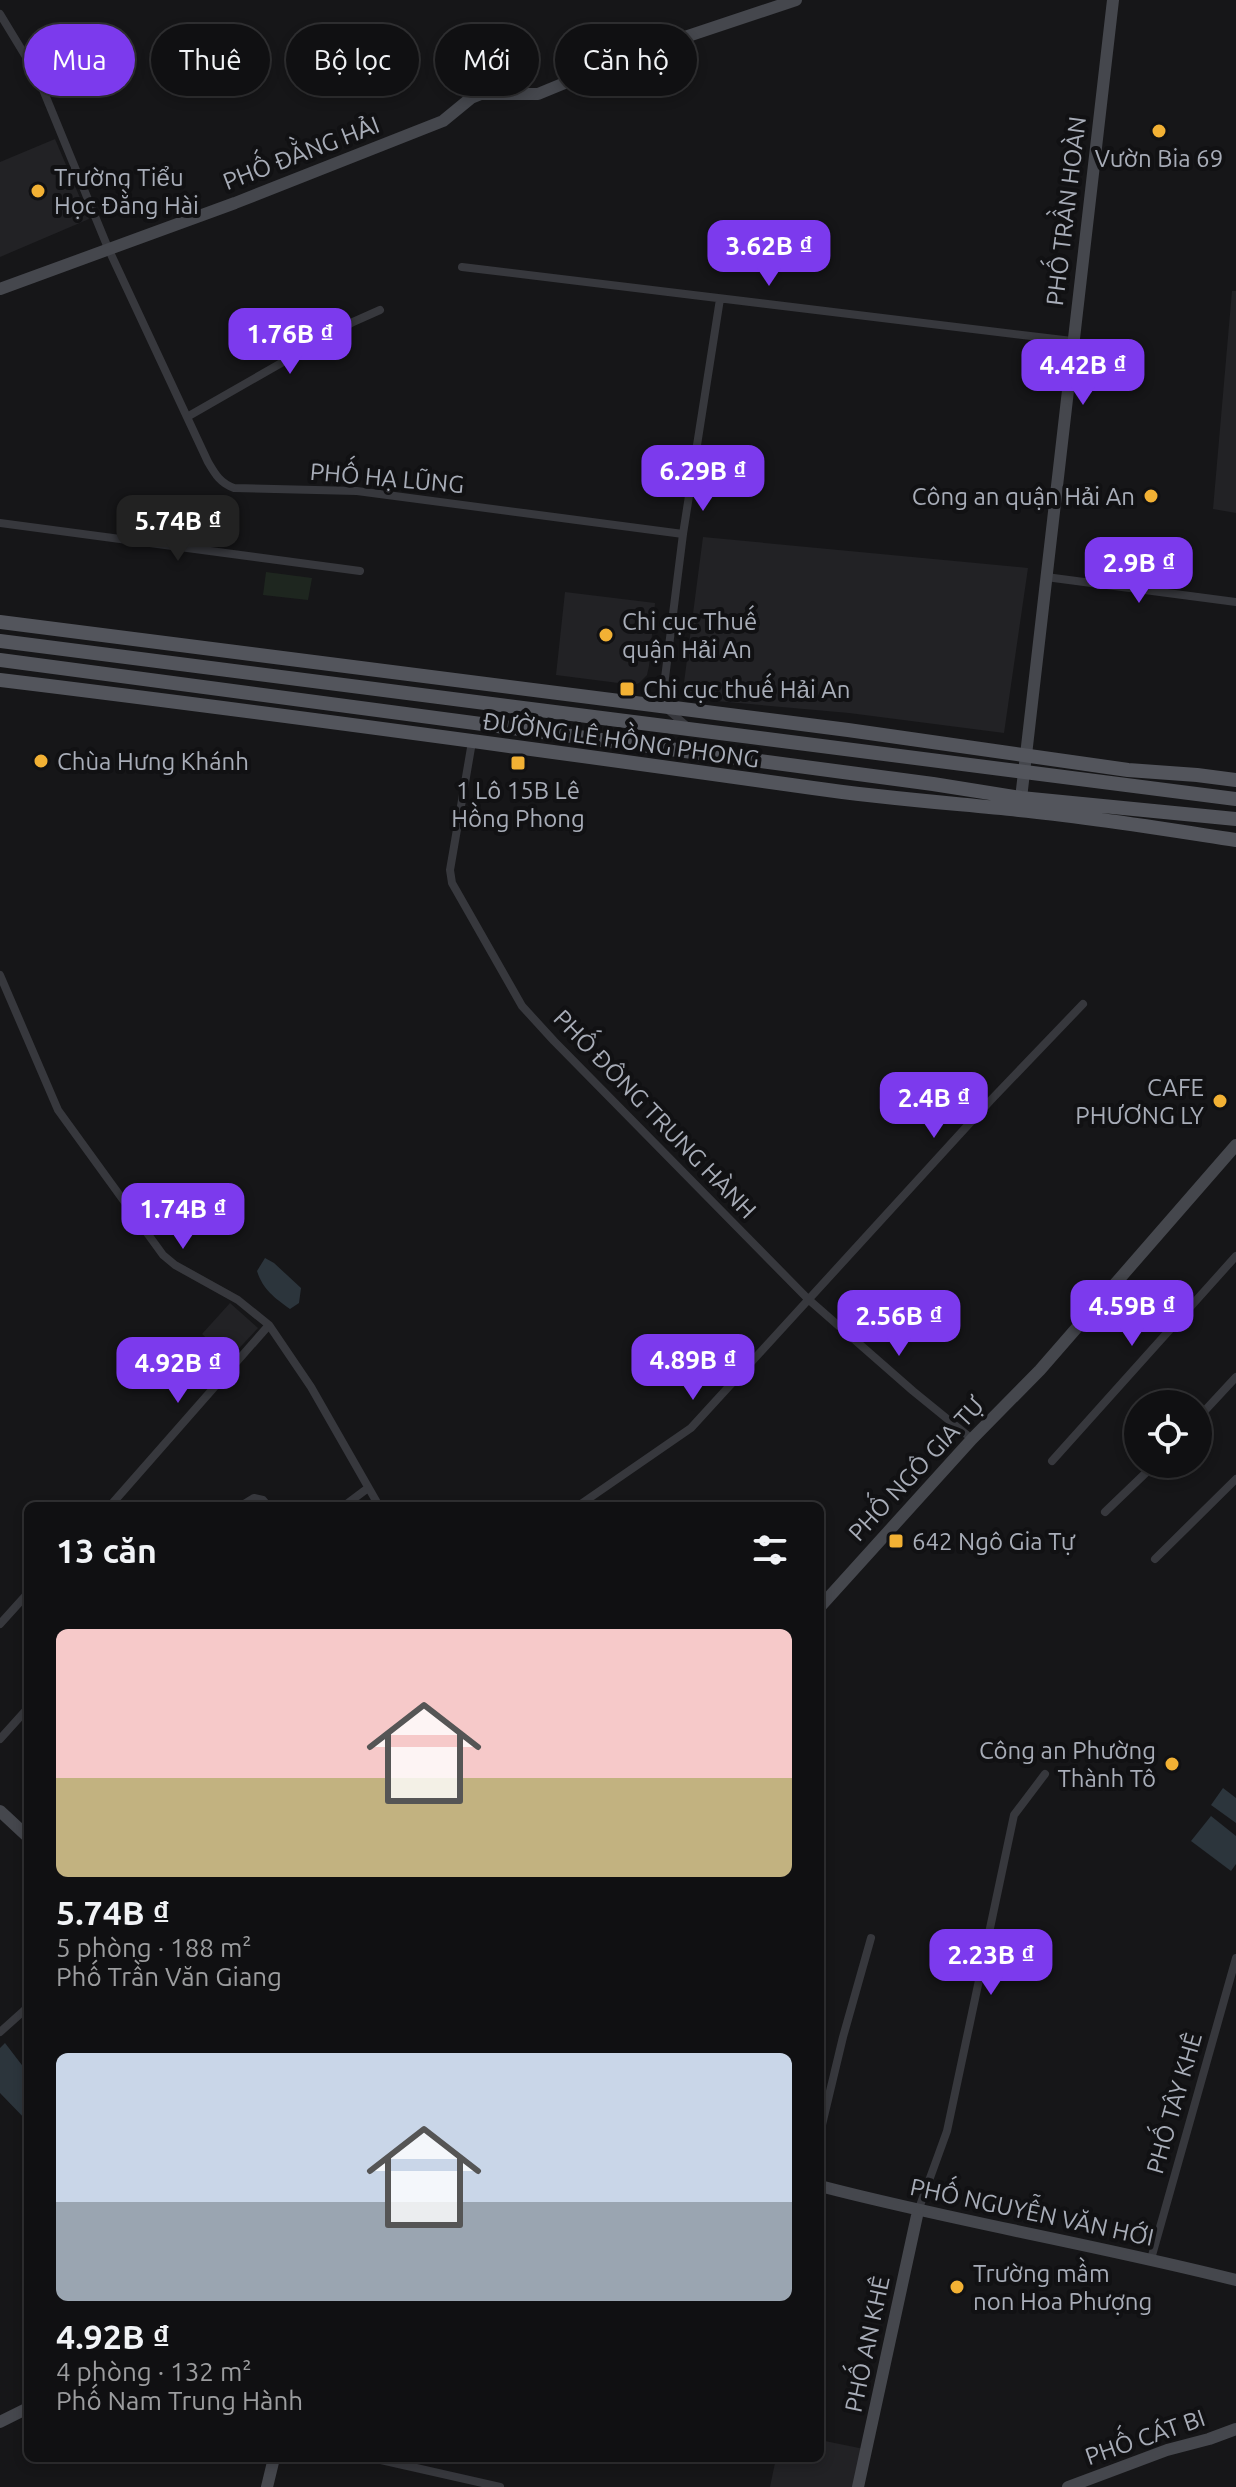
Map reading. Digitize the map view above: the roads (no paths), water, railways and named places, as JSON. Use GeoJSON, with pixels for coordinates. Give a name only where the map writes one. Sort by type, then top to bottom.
{"type":"FeatureCollection","features":[{"type":"Feature","properties":{"kind":"main road","name":"ĐƯỜNG LÊ HỒNG PHONG"},"geometry":{"type":"LineString","coordinates":[[0,622],[848,730],[1128,770],[1236,780]]}},
{"type":"Feature","properties":{"kind":"main road","name":"ĐƯỜNG LÊ HỒNG PHONG"},"geometry":{"type":"LineString","coordinates":[[0,641],[1236,799]]}},
{"type":"Feature","properties":{"kind":"main road","name":"ĐƯỜNG LÊ HỒNG PHONG"},"geometry":{"type":"LineString","coordinates":[[0,660],[933,784],[1020,804],[1236,840]]}},
{"type":"Feature","properties":{"kind":"main road"},"geometry":{"type":"LineString","coordinates":[[348,723],[359,669]]}},
{"type":"Feature","properties":{"kind":"main road","name":"ĐƯỜNG LÊ HỒNG PHONG"},"geometry":{"type":"LineString","coordinates":[[0,680],[348,723],[816,788],[1236,819]]}},
{"type":"Feature","properties":{"kind":"street","name":"PHỐ ĐẰNG HẢI"},"geometry":{"type":"LineString","coordinates":[[0,289],[235,203],[443,121],[471,98],[481,94],[538,94],[640,52],[796,0]]}},
{"type":"Feature","properties":{"kind":"street","name":"PHỐ TRẦN HOÀN"},"geometry":{"type":"LineString","coordinates":[[1020,804],[1113,0]]}},
{"type":"Feature","properties":{"kind":"street","name":"PHỐ HẠ LŨNG"},"geometry":{"type":"LineString","coordinates":[[0,14],[37,75],[108,248],[216,476],[225,485],[234,488],[357,491],[683,534]]}},
{"type":"Feature","properties":{"kind":"street"},"geometry":{"type":"LineString","coordinates":[[462,267],[1072,341]]}},
{"type":"Feature","properties":{"kind":"street"},"geometry":{"type":"LineString","coordinates":[[690,729],[666,708],[663,694],[683,534],[720,299]]}},
{"type":"Feature","properties":{"kind":"street"},"geometry":{"type":"LineString","coordinates":[[187,417],[353,322],[380,310]]}},
{"type":"Feature","properties":{"kind":"street"},"geometry":{"type":"LineString","coordinates":[[0,523],[360,571]]}},
{"type":"Feature","properties":{"kind":"street"},"geometry":{"type":"LineString","coordinates":[[1046,577],[1236,602]]}},
{"type":"Feature","properties":{"kind":"street","name":"PHỐ ĐÔNG TRUNG HÀNH"},"geometry":{"type":"LineString","coordinates":[[472,742],[450,870],[452,883],[522,1006],[808,1299],[972,1439]]}},
{"type":"Feature","properties":{"kind":"street"},"geometry":{"type":"LineString","coordinates":[[0,975],[58,1110],[163,1255],[185,1271],[238,1300],[269,1325],[311,1387],[377,1502]]}},
{"type":"Feature","properties":{"kind":"street"},"geometry":{"type":"LineString","coordinates":[[584,1502],[691,1428],[1083,1004]]}},
{"type":"Feature","properties":{"kind":"street","name":"PHỐ NGÔ GIA TỰ"},"geometry":{"type":"LineString","coordinates":[[824,1603],[972,1439],[1040,1370],[1236,1145]]}},
{"type":"Feature","properties":{"kind":"street"},"geometry":{"type":"LineString","coordinates":[[1052,1461],[1236,1256]]}},
{"type":"Feature","properties":{"kind":"street"},"geometry":{"type":"LineString","coordinates":[[114,1502],[269,1325]]}},
{"type":"Feature","properties":{"kind":"street"},"geometry":{"type":"LineString","coordinates":[[1212,1403],[1236,1377]]}},
{"type":"Feature","properties":{"kind":"street"},"geometry":{"type":"LineString","coordinates":[[1105,1512],[1140,1478]]}},
{"type":"Feature","properties":{"kind":"street"},"geometry":{"type":"LineString","coordinates":[[1155,1559],[1236,1479]]}},
{"type":"Feature","properties":{"kind":"street"},"geometry":{"type":"LineString","coordinates":[[349,1502],[368,1488]]}},
{"type":"Feature","properties":{"kind":"street"},"geometry":{"type":"LineString","coordinates":[[0,1624],[24,1597]]}},
{"type":"Feature","properties":{"kind":"street"},"geometry":{"type":"LineString","coordinates":[[0,1739],[24,1712]]}},
{"type":"Feature","properties":{"kind":"street"},"geometry":{"type":"LineString","coordinates":[[918,2211],[947,2131],[1014,1815],[1045,1774]]}},
{"type":"Feature","properties":{"kind":"street"},"geometry":{"type":"LineString","coordinates":[[0,1811],[24,1833]]}},
{"type":"Feature","properties":{"kind":"street"},"geometry":{"type":"LineString","coordinates":[[824,2116],[871,1938]]}},
{"type":"Feature","properties":{"kind":"street","name":"PHỐ TÂY KHÊ"},"geometry":{"type":"LineString","coordinates":[[1151,2259],[1236,1958]]}},
{"type":"Feature","properties":{"kind":"street"},"geometry":{"type":"LineString","coordinates":[[0,2032],[24,2011]]}},
{"type":"Feature","properties":{"kind":"street","name":"PHỐ NGUYỄN VĂN HỚI"},"geometry":{"type":"LineString","coordinates":[[824,2187],[918,2211],[1151,2259],[1236,2280]]}},
{"type":"Feature","properties":{"kind":"street","name":"PHỐ AN KHÊ"},"geometry":{"type":"LineString","coordinates":[[858,2487],[918,2211]]}},
{"type":"Feature","properties":{"kind":"street"},"geometry":{"type":"LineString","coordinates":[[0,2422],[24,2410]]}},
{"type":"Feature","properties":{"kind":"street","name":"PHỐ CÁT BI"},"geometry":{"type":"LineString","coordinates":[[1068,2487],[1167,2450],[1236,2429]]}},
{"type":"Feature","properties":{"kind":"street"},"geometry":{"type":"LineString","coordinates":[[267,2487],[273,2462]]}},
{"type":"Feature","properties":{"kind":"street"},"geometry":{"type":"LineString","coordinates":[[390,2462],[500,2487]]}},
{"type":"Feature","properties":{"kind":"place","name":"Vườn Bia 69"},"geometry":{"type":"Point","coordinates":[1159,131]}},
{"type":"Feature","properties":{"kind":"place","name":"Trường Tiểu Học Đằng Hài"},"geometry":{"type":"Point","coordinates":[38,191]}},
{"type":"Feature","properties":{"kind":"place","name":"Công an quận Hải An"},"geometry":{"type":"Point","coordinates":[1151,496]}},
{"type":"Feature","properties":{"kind":"place","name":"Chi cục Thuế quận Hải An"},"geometry":{"type":"Point","coordinates":[606,635]}},
{"type":"Feature","properties":{"kind":"place","name":"Chi cục thuế Hải An"},"geometry":{"type":"Point","coordinates":[627,689]}},
{"type":"Feature","properties":{"kind":"place","name":"Chùa Hưng Khánh"},"geometry":{"type":"Point","coordinates":[41,761]}},
{"type":"Feature","properties":{"kind":"place","name":"1 Lô 15B Lê Hồng Phong"},"geometry":{"type":"Point","coordinates":[518,763]}},
{"type":"Feature","properties":{"kind":"place","name":"CAFE PHƯƠNG LY"},"geometry":{"type":"Point","coordinates":[1220,1101]}},
{"type":"Feature","properties":{"kind":"place","name":"642 Ngô Gia Tự"},"geometry":{"type":"Point","coordinates":[896,1541]}},
{"type":"Feature","properties":{"kind":"place","name":"Công an Phường Thành Tô"},"geometry":{"type":"Point","coordinates":[1172,1764]}},
{"type":"Feature","properties":{"kind":"place","name":"Trường mầm non Hoa Phượng"},"geometry":{"type":"Point","coordinates":[957,2287]}}]}
